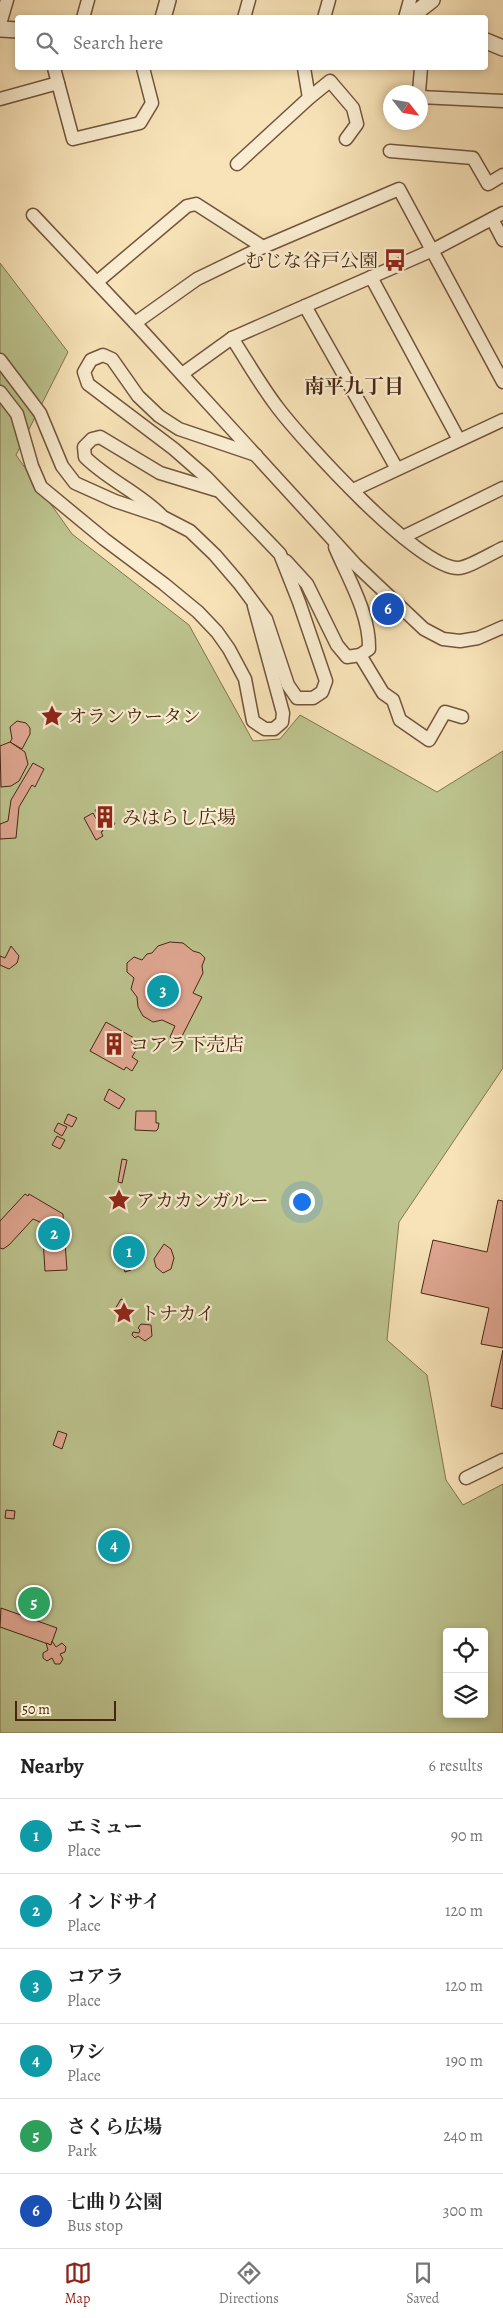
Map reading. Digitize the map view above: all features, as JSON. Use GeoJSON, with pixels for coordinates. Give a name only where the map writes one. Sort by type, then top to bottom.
{"type":"FeatureCollection","features":[{"type":"Feature","properties":{"kind":"street"},"geometry":{"type":"LineString","coordinates":[[0,24],[7,0]]}},
{"type":"Feature","properties":{"kind":"street"},"geometry":{"type":"LineString","coordinates":[[84,15],[88,0]]}},
{"type":"Feature","properties":{"kind":"street"},"geometry":{"type":"LineString","coordinates":[[164,15],[168,0]]}},
{"type":"Feature","properties":{"kind":"street"},"geometry":{"type":"LineString","coordinates":[[245,15],[249,0]]}},
{"type":"Feature","properties":{"kind":"street"},"geometry":{"type":"LineString","coordinates":[[325,15],[329,0]]}},
{"type":"Feature","properties":{"kind":"street"},"geometry":{"type":"LineString","coordinates":[[406,15],[410,0]]}},
{"type":"Feature","properties":{"kind":"street"},"geometry":{"type":"LineString","coordinates":[[413,15],[432,0]]}},
{"type":"Feature","properties":{"kind":"street"},"geometry":{"type":"LineString","coordinates":[[0,29],[15,30]]}},
{"type":"Feature","properties":{"kind":"street"},"geometry":{"type":"LineString","coordinates":[[488,42],[503,48]]}},
{"type":"Feature","properties":{"kind":"street"},"geometry":{"type":"LineString","coordinates":[[55,70],[73,139],[140,123],[152,103],[144,70]]}},
{"type":"Feature","properties":{"kind":"street"},"geometry":{"type":"LineString","coordinates":[[304,70],[309,98]]}},
{"type":"Feature","properties":{"kind":"street"},"geometry":{"type":"LineString","coordinates":[[420,85],[421,70]]}},
{"type":"Feature","properties":{"kind":"street"},"geometry":{"type":"LineString","coordinates":[[237,164],[330,81],[353,108],[357,124],[346,139]]}},
{"type":"Feature","properties":{"kind":"street"},"geometry":{"type":"LineString","coordinates":[[0,99],[58,83]]}},
{"type":"Feature","properties":{"kind":"street"},"geometry":{"type":"LineString","coordinates":[[428,97],[503,100]]}},
{"type":"Feature","properties":{"kind":"street"},"geometry":{"type":"LineString","coordinates":[[390,151],[474,158],[488,184],[503,175]]}},
{"type":"Feature","properties":{"kind":"street"},"geometry":{"type":"LineString","coordinates":[[135,323],[197,279],[263,247],[399,189],[503,382]]}},
{"type":"Feature","properties":{"kind":"street"},"geometry":{"type":"LineString","coordinates":[[97,282],[187,206],[196,204],[263,247]]}},
{"type":"Feature","properties":{"kind":"street"},"geometry":{"type":"LineString","coordinates":[[33,215],[135,323],[356,565],[424,630],[443,639],[460,641],[478,638],[503,627]]}},
{"type":"Feature","properties":{"kind":"street"},"geometry":{"type":"LineString","coordinates":[[182,374],[232,338],[433,250],[497,216],[503,240]]}},
{"type":"Feature","properties":{"kind":"street"},"geometry":{"type":"LineString","coordinates":[[370,277],[459,440]]}},
{"type":"Feature","properties":{"kind":"street"},"geometry":{"type":"LineString","coordinates":[[305,306],[397,470]]}},
{"type":"Feature","properties":{"kind":"street"},"geometry":{"type":"LineString","coordinates":[[232,338],[278,408],[382,520],[403,537],[443,565],[459,568],[503,548]]}},
{"type":"Feature","properties":{"kind":"street"},"geometry":{"type":"LineString","coordinates":[[256,456],[179,428],[159,416],[138,396],[112,359],[103,355],[91,360],[84,372],[88,384],[174,448],[219,490],[307,584],[336,645],[347,657],[360,656],[369,649],[369,637],[359,602],[331,538]]}},
{"type":"Feature","properties":{"kind":"street"},"geometry":{"type":"LineString","coordinates":[[0,360],[40,413],[62,466],[75,483],[115,501],[163,517],[190,531],[215,555],[266,619],[288,685],[297,698],[313,698],[322,692],[326,681],[280,554]]}},
{"type":"Feature","properties":{"kind":"street"},"geometry":{"type":"LineString","coordinates":[[0,392],[17,414],[32,466],[41,487],[59,504],[198,612],[229,649],[245,679],[253,721],[265,728],[274,729],[282,722],[283,713],[253,601]]}},
{"type":"Feature","properties":{"kind":"street"},"geometry":{"type":"LineString","coordinates":[[353,490],[503,420]]}},
{"type":"Feature","properties":{"kind":"street"},"geometry":{"type":"LineString","coordinates":[[163,517],[149,503],[98,470],[85,457],[84,447],[92,438],[100,437],[116,445],[160,473],[219,490]]}},
{"type":"Feature","properties":{"kind":"street"},"geometry":{"type":"LineString","coordinates":[[403,537],[503,488]]}},
{"type":"Feature","properties":{"kind":"street"},"geometry":{"type":"LineString","coordinates":[[360,656],[383,693],[393,700],[400,720],[430,740],[445,712],[462,717]]}},
{"type":"Feature","properties":{"kind":"street"},"geometry":{"type":"LineString","coordinates":[[466,1478],[503,1460]]}},
{"type":"Feature","properties":{"kind":"green space"},"geometry":{"type":"Polygon","coordinates":[[[0,263],[68,352],[16,455],[72,534],[189,625],[253,741],[280,739],[300,715],[437,792],[503,751],[503,1068],[399,1222],[387,1340],[427,1375],[446,1480],[463,1505],[503,1484],[503,1733],[0,1733],[0,263]]]}},
{"type":"Feature","properties":{"kind":"building"},"geometry":{"type":"Polygon","coordinates":[[[17,721],[26,723],[30,728],[30,734],[22,749],[10,742],[12,739],[10,727],[17,721]]]}},
{"type":"Feature","properties":{"kind":"building"},"geometry":{"type":"Polygon","coordinates":[[[10,742],[25,752],[28,764],[19,781],[11,786],[1,787],[0,746],[10,742]]]}},
{"type":"Feature","properties":{"kind":"building"},"geometry":{"type":"Polygon","coordinates":[[[33,763],[44,769],[35,787],[32,785],[19,807],[16,838],[0,839],[0,824],[8,821],[11,800],[33,763]]]}},
{"type":"Feature","properties":{"kind":"building","name":"みはらし広場"},"geometry":{"type":"Polygon","coordinates":[[[104,805],[115,824],[106,830],[95,810],[104,805]]]}},
{"type":"Feature","properties":{"kind":"building"},"geometry":{"type":"Polygon","coordinates":[[[93,813],[103,831],[101,832],[103,836],[96,840],[84,818],[93,813]]]}},
{"type":"Feature","properties":{"kind":"building"},"geometry":{"type":"Polygon","coordinates":[[[170,942],[183,943],[205,958],[202,966],[203,973],[193,993],[202,997],[179,1042],[170,1037],[175,1026],[162,1020],[153,1022],[143,1016],[138,1007],[137,997],[131,989],[134,978],[127,972],[127,963],[134,957],[142,960],[158,946],[170,942]]]}},
{"type":"Feature","properties":{"kind":"building"},"geometry":{"type":"Polygon","coordinates":[[[11,946],[19,956],[17,963],[9,969],[0,965],[0,956],[5,958],[11,946]]]}},
{"type":"Feature","properties":{"kind":"building","name":"コアラ下売店"},"geometry":{"type":"Polygon","coordinates":[[[106,1022],[134,1038],[131,1042],[138,1047],[132,1057],[138,1061],[132,1071],[126,1067],[124,1070],[90,1051],[106,1022]]]}},
{"type":"Feature","properties":{"kind":"building"},"geometry":{"type":"Polygon","coordinates":[[[109,1089],[125,1099],[119,1109],[104,1100],[109,1089]]]}},
{"type":"Feature","properties":{"kind":"building"},"geometry":{"type":"Polygon","coordinates":[[[136,1111],[156,1111],[156,1123],[159,1123],[158,1129],[156,1131],[135,1130],[136,1111]]]}},
{"type":"Feature","properties":{"kind":"building"},"geometry":{"type":"Polygon","coordinates":[[[68,1114],[77,1118],[72,1127],[64,1123],[68,1114]]]}},
{"type":"Feature","properties":{"kind":"building"},"geometry":{"type":"Polygon","coordinates":[[[58,1123],[67,1127],[62,1136],[54,1131],[58,1123]]]}},
{"type":"Feature","properties":{"kind":"building"},"geometry":{"type":"Polygon","coordinates":[[[57,1136],[65,1140],[60,1149],[52,1145],[57,1136]]]}},
{"type":"Feature","properties":{"kind":"building"},"geometry":{"type":"Polygon","coordinates":[[[122,1159],[127,1160],[122,1183],[118,1182],[122,1159]]]}},
{"type":"Feature","properties":{"kind":"building"},"geometry":{"type":"Polygon","coordinates":[[[25,1194],[28,1196],[29,1194],[63,1214],[67,1270],[45,1271],[42,1223],[33,1219],[9,1245],[3,1249],[0,1248],[0,1221],[25,1194]]]}},
{"type":"Feature","properties":{"kind":"building"},"geometry":{"type":"Polygon","coordinates":[[[498,1200],[503,1201],[503,1348],[481,1344],[489,1308],[421,1293],[433,1240],[487,1252],[498,1200]]]}},
{"type":"Feature","properties":{"kind":"building"},"geometry":{"type":"Polygon","coordinates":[[[164,1244],[171,1249],[174,1258],[171,1269],[163,1273],[156,1267],[154,1259],[164,1244]]]}},
{"type":"Feature","properties":{"kind":"building"},"geometry":{"type":"Polygon","coordinates":[[[127,1258],[131,1270],[125,1272],[121,1260],[127,1258]]]}},
{"type":"Feature","properties":{"kind":"building"},"geometry":{"type":"Polygon","coordinates":[[[121,1299],[126,1302],[121,1312],[115,1309],[121,1299]]]}},
{"type":"Feature","properties":{"kind":"building"},"geometry":{"type":"Polygon","coordinates":[[[141,1324],[151,1325],[152,1336],[145,1341],[138,1336],[135,1338],[132,1335],[133,1332],[139,1333],[140,1330],[138,1328],[141,1324]]]}},
{"type":"Feature","properties":{"kind":"building"},"geometry":{"type":"Polygon","coordinates":[[[503,1350],[503,1409],[491,1406],[503,1350]]]}},
{"type":"Feature","properties":{"kind":"building"},"geometry":{"type":"Polygon","coordinates":[[[58,1431],[67,1434],[62,1449],[53,1445],[58,1431]]]}},
{"type":"Feature","properties":{"kind":"building"},"geometry":{"type":"Polygon","coordinates":[[[6,1510],[15,1511],[14,1519],[5,1518],[6,1510]]]}},
{"type":"Feature","properties":{"kind":"building"},"geometry":{"type":"Polygon","coordinates":[[[1,1608],[57,1628],[51,1645],[0,1627],[1,1608]]]}},
{"type":"Feature","properties":{"kind":"building"},"geometry":{"type":"Polygon","coordinates":[[[52,1641],[56,1647],[62,1643],[66,1647],[65,1652],[60,1654],[63,1659],[60,1664],[55,1664],[52,1658],[47,1661],[43,1658],[43,1653],[48,1650],[46,1643],[51,1645],[52,1641]]]}},
{"type":"Feature","properties":{"kind":"place","name":"むじな谷戸公園"},"geometry":{"type":"Point","coordinates":[395,260]}},
{"type":"Feature","properties":{"kind":"place","name":"七曲り公園"},"geometry":{"type":"Point","coordinates":[388,609]}},
{"type":"Feature","properties":{"kind":"place","name":"オランウータン"},"geometry":{"type":"Point","coordinates":[52,716]}},
{"type":"Feature","properties":{"kind":"place","name":"みはらし広場"},"geometry":{"type":"Point","coordinates":[105,817]}},
{"type":"Feature","properties":{"kind":"place","name":"コアラ"},"geometry":{"type":"Point","coordinates":[163,991]}},
{"type":"Feature","properties":{"kind":"place","name":"コアラ下売店"},"geometry":{"type":"Point","coordinates":[114,1044]}},
{"type":"Feature","properties":{"kind":"place","name":"アカカンガルー"},"geometry":{"type":"Point","coordinates":[119,1200]}},
{"type":"Feature","properties":{"kind":"place","name":"インドサイ"},"geometry":{"type":"Point","coordinates":[54,1234]}},
{"type":"Feature","properties":{"kind":"place","name":"エミュー"},"geometry":{"type":"Point","coordinates":[129,1252]}},
{"type":"Feature","properties":{"kind":"place","name":"トナカイ"},"geometry":{"type":"Point","coordinates":[124,1313]}},
{"type":"Feature","properties":{"kind":"place","name":"ワシ"},"geometry":{"type":"Point","coordinates":[114,1546]}},
{"type":"Feature","properties":{"kind":"place","name":"さくら広場"},"geometry":{"type":"Point","coordinates":[34,1603]}},
{"type":"Feature","properties":{"kind":"district","name":"南平九丁目"},"geometry":{"type":"Point","coordinates":[354,386]}}]}
